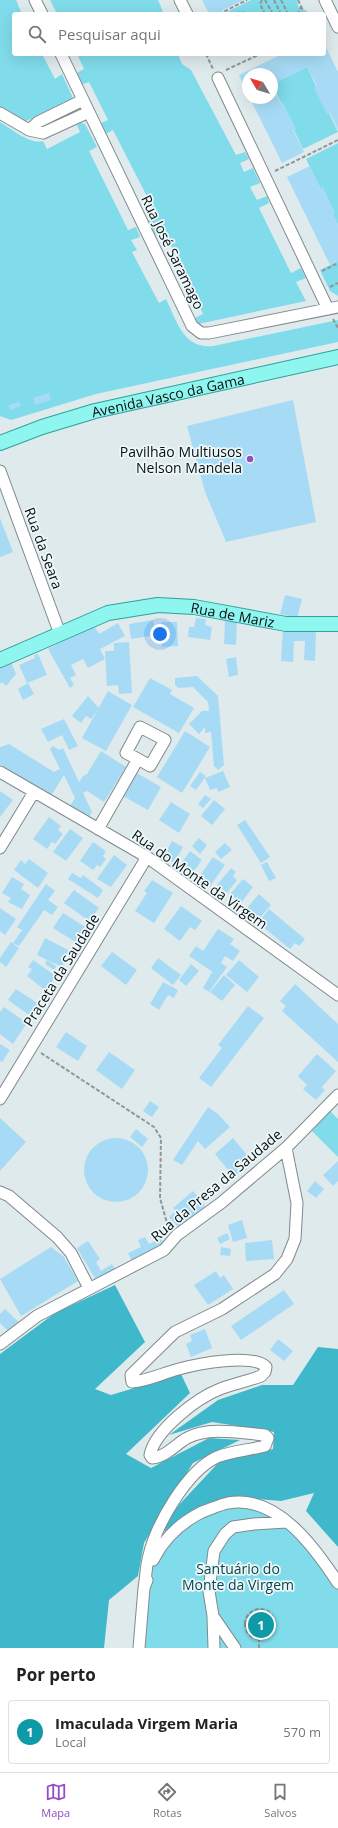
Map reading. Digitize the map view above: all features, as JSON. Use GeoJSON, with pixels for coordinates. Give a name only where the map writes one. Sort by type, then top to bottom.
{"type":"FeatureCollection","features":[{"type":"Feature","properties":{"kind":"main road","name":"Avenida Vasco da Gama"},"geometry":{"type":"LineString","coordinates":[[0,443],[42,427],[95,411],[338,358]]}},
{"type":"Feature","properties":{"kind":"main road","name":"Rua de Mariz"},"geometry":{"type":"LineString","coordinates":[[0,660],[108,613],[128,608],[158,605],[194,607],[286,624],[338,624]]}},
{"type":"Feature","properties":{"kind":"street"},"geometry":{"type":"LineString","coordinates":[[35,0],[41,12]]}},
{"type":"Feature","properties":{"kind":"street"},"geometry":{"type":"LineString","coordinates":[[180,0],[186,12]]}},
{"type":"Feature","properties":{"kind":"street"},"geometry":{"type":"LineString","coordinates":[[325,0],[338,27]]}},
{"type":"Feature","properties":{"kind":"street","name":"Rua José Saramago"},"geometry":{"type":"LineString","coordinates":[[62,56],[192,326],[196,330],[209,333],[333,308]]}},
{"type":"Feature","properties":{"kind":"street"},"geometry":{"type":"LineString","coordinates":[[217,76],[312,276],[333,308]]}},
{"type":"Feature","properties":{"kind":"street"},"geometry":{"type":"LineString","coordinates":[[29,130],[38,122],[83,100]]}},
{"type":"Feature","properties":{"kind":"street"},"geometry":{"type":"LineString","coordinates":[[0,113],[29,130],[43,133],[89,112]]}},
{"type":"Feature","properties":{"kind":"street","name":"Rua da Seara"},"geometry":{"type":"LineString","coordinates":[[0,471],[60,634]]}},
{"type":"Feature","properties":{"kind":"street"},"geometry":{"type":"LineString","coordinates":[[98,829],[138,759]]}},
{"type":"Feature","properties":{"kind":"street","name":"Rua do Monte da Virgem"},"geometry":{"type":"LineString","coordinates":[[0,772],[147,857],[338,995]]}},
{"type":"Feature","properties":{"kind":"street"},"geometry":{"type":"LineString","coordinates":[[0,848],[34,792]]}},
{"type":"Feature","properties":{"kind":"street","name":"Praceta da Saudade"},"geometry":{"type":"LineString","coordinates":[[0,1099],[147,857]]}},
{"type":"Feature","properties":{"kind":"street","name":"Rua da Presa da Saudade"},"geometry":{"type":"LineString","coordinates":[[0,1344],[37,1316],[164,1250],[178,1235],[221,1203],[286,1148],[338,1095]]}},
{"type":"Feature","properties":{"kind":"street"},"geometry":{"type":"LineString","coordinates":[[139,1648],[144,1588],[149,1554],[159,1528],[181,1491],[207,1462],[218,1456],[265,1446],[268,1442],[268,1438],[265,1435],[218,1431],[201,1432],[188,1438],[159,1457],[152,1458],[150,1455],[151,1449],[156,1441],[185,1410],[220,1389],[261,1376],[265,1372],[266,1367],[256,1361],[242,1360],[181,1368],[142,1382],[132,1382],[131,1375],[175,1332],[222,1309],[276,1274],[287,1258],[295,1239],[297,1203],[286,1148]]}},
{"type":"Feature","properties":{"kind":"street"},"geometry":{"type":"LineString","coordinates":[[0,1192],[9,1196],[57,1237],[71,1253],[90,1288]]}},
{"type":"Feature","properties":{"kind":"street"},"geometry":{"type":"LineString","coordinates":[[144,1588],[153,1561],[167,1538],[178,1527],[209,1509],[229,1503],[248,1504],[265,1508],[277,1514],[316,1552],[338,1583]]}},
{"type":"Feature","properties":{"kind":"street"},"geometry":{"type":"LineString","coordinates":[[214,1648],[213,1616],[208,1591],[210,1569],[214,1551],[225,1534],[233,1527],[286,1522]]}},
{"type":"Feature","properties":{"kind":"street"},"geometry":{"type":"LineString","coordinates":[[213,1616],[235,1648]]}},
{"type":"Feature","properties":{"kind":"path"},"geometry":{"type":"LineString","coordinates":[[223,12],[247,0]]}},
{"type":"Feature","properties":{"kind":"path"},"geometry":{"type":"LineString","coordinates":[[262,0],[260,4],[264,12]]}},
{"type":"Feature","properties":{"kind":"path"},"geometry":{"type":"LineString","coordinates":[[266,0],[272,12]]}},
{"type":"Feature","properties":{"kind":"path"},"geometry":{"type":"LineString","coordinates":[[274,0],[280,12]]}},
{"type":"Feature","properties":{"kind":"path"},"geometry":{"type":"LineString","coordinates":[[281,0],[287,12]]}},
{"type":"Feature","properties":{"kind":"path"},"geometry":{"type":"LineString","coordinates":[[298,0],[303,12]]}},
{"type":"Feature","properties":{"kind":"path"},"geometry":{"type":"LineString","coordinates":[[299,12],[301,6]]}},
{"type":"Feature","properties":{"kind":"path"},"geometry":{"type":"LineString","coordinates":[[207,56],[217,76],[256,56]]}},
{"type":"Feature","properties":{"kind":"path"},"geometry":{"type":"LineString","coordinates":[[264,176],[338,140]]}},
{"type":"Feature","properties":{"kind":"path"},"geometry":{"type":"LineString","coordinates":[[312,276],[338,263]]}},
{"type":"Feature","properties":{"kind":"path"},"geometry":{"type":"LineString","coordinates":[[31,1047],[154,1127],[161,1138],[160,1198],[167,1223],[178,1235]]}},
{"type":"Feature","properties":{"kind":"path"},"geometry":{"type":"LineString","coordinates":[[264,1610],[272,1615],[275,1624],[272,1634],[264,1639],[259,1639],[255,1638],[248,1632],[246,1623],[250,1614],[254,1611],[264,1610]]}},
{"type":"Feature","properties":{"kind":"path"},"geometry":{"type":"LineString","coordinates":[[259,1639],[259,1648]]}},
{"type":"Feature","properties":{"kind":"green space"},"geometry":{"type":"Polygon","coordinates":[[[0,0],[16,0],[21,12],[12,12],[12,56],[43,56],[55,79],[62,74],[73,98],[67,103],[24,122],[0,107],[0,0]]]}},
{"type":"Feature","properties":{"kind":"green space"},"geometry":{"type":"Polygon","coordinates":[[[50,0],[158,0],[163,12],[56,12],[50,0]]]}},
{"type":"Feature","properties":{"kind":"green space"},"geometry":{"type":"Polygon","coordinates":[[[251,0],[297,0],[299,9],[306,10],[307,12],[227,12],[251,0]]]}},
{"type":"Feature","properties":{"kind":"green space"},"geometry":{"type":"Polygon","coordinates":[[[78,56],[179,56],[182,64],[191,70],[236,155],[245,152],[249,159],[240,163],[244,172],[253,168],[260,183],[250,187],[257,200],[267,196],[269,203],[259,208],[291,273],[301,268],[306,278],[296,282],[306,301],[198,324],[195,322],[195,318],[203,314],[164,231],[154,235],[147,221],[157,216],[113,130],[104,135],[99,124],[108,120],[89,82],[80,85],[75,74],[84,69],[78,56]]]}},
{"type":"Feature","properties":{"kind":"green space"},"geometry":{"type":"Polygon","coordinates":[[[307,67],[338,132],[303,149],[278,97],[278,81],[307,67]]]}},
{"type":"Feature","properties":{"kind":"green space"},"geometry":{"type":"Polygon","coordinates":[[[0,122],[27,139],[38,142],[43,141],[47,149],[80,132],[77,125],[80,123],[85,124],[97,147],[89,151],[128,230],[136,227],[140,237],[131,240],[137,250],[132,252],[159,303],[166,299],[182,332],[195,343],[203,346],[213,346],[338,320],[338,342],[96,394],[11,420],[0,416],[0,122]]]}},
{"type":"Feature","properties":{"kind":"green space"},"geometry":{"type":"Polygon","coordinates":[[[338,143],[338,225],[306,159],[338,143]]]}},
{"type":"Feature","properties":{"kind":"green space"},"geometry":{"type":"Polygon","coordinates":[[[338,261],[338,296],[330,291],[320,270],[338,261]]]}},
{"type":"Feature","properties":{"kind":"green space"},"geometry":{"type":"Polygon","coordinates":[[[330,1111],[338,1119],[338,1157],[312,1131],[330,1111]]]}},
{"type":"Feature","properties":{"kind":"green space","name":"Santuário do Monte da Virgem"},"geometry":{"type":"Polygon","coordinates":[[[225,1504],[277,1514],[338,1583],[338,1648],[139,1648],[153,1561],[167,1538],[225,1504]]]}},
{"type":"Feature","properties":{"kind":"shaded area"},"geometry":{"type":"Polygon","coordinates":[[[115,1285],[145,1342],[95,1389],[111,1395],[181,1374],[190,1393],[126,1454],[151,1468],[209,1438],[240,1440],[193,1463],[144,1543],[138,1576],[109,1600],[104,1648],[0,1648],[0,1354],[55,1313],[115,1285]]]}},
{"type":"Feature","properties":{"kind":"shaded area"},"geometry":{"type":"Polygon","coordinates":[[[318,1347],[338,1349],[338,1547],[306,1511],[314,1493],[281,1501],[231,1497],[199,1507],[168,1532],[163,1530],[176,1508],[220,1461],[273,1449],[274,1432],[212,1422],[169,1435],[218,1400],[262,1385],[293,1385],[318,1347]]]}},
{"type":"Feature","properties":{"kind":"building"},"geometry":{"type":"Polygon","coordinates":[[[202,0],[243,0],[219,12],[208,12],[202,0]]]}},
{"type":"Feature","properties":{"kind":"building"},"geometry":{"type":"Polygon","coordinates":[[[326,47],[338,72],[338,130],[330,113],[327,114],[314,88],[317,86],[307,67],[278,81],[278,68],[253,68],[278,56],[326,56],[326,47]]]}},
{"type":"Feature","properties":{"kind":"building"},"geometry":{"type":"Polygon","coordinates":[[[242,74],[242,81],[239,75],[242,74]]]}},
{"type":"Feature","properties":{"kind":"building"},"geometry":{"type":"Polygon","coordinates":[[[278,98],[281,104],[283,103],[296,129],[293,130],[304,152],[282,163],[253,104],[278,104],[278,98]]]}},
{"type":"Feature","properties":{"kind":"building"},"geometry":{"type":"Polygon","coordinates":[[[310,166],[320,188],[323,187],[335,213],[333,214],[338,225],[338,261],[330,265],[287,177],[310,166]]]}},
{"type":"Feature","properties":{"kind":"building"},"geometry":{"type":"Polygon","coordinates":[[[49,393],[51,400],[35,405],[33,398],[49,393]]]}},
{"type":"Feature","properties":{"kind":"building","name":"Pavilhão Multiusos Nelson Mandela"},"geometry":{"type":"Polygon","coordinates":[[[293,400],[316,522],[226,542],[205,492],[187,426],[293,400]]]}},
{"type":"Feature","properties":{"kind":"building"},"geometry":{"type":"Polygon","coordinates":[[[19,402],[21,406],[10,410],[8,405],[19,402]]]}},
{"type":"Feature","properties":{"kind":"building"},"geometry":{"type":"Polygon","coordinates":[[[0,518],[13,552],[0,557],[0,518]]]}},
{"type":"Feature","properties":{"kind":"building"},"geometry":{"type":"Polygon","coordinates":[[[285,595],[302,599],[297,618],[280,614],[285,595]]]}},
{"type":"Feature","properties":{"kind":"building"},"geometry":{"type":"Polygon","coordinates":[[[196,618],[206,619],[205,625],[212,627],[210,640],[188,637],[189,627],[194,627],[196,618]]]}},
{"type":"Feature","properties":{"kind":"building"},"geometry":{"type":"Polygon","coordinates":[[[153,620],[156,635],[131,639],[129,624],[153,620]]]}},
{"type":"Feature","properties":{"kind":"building"},"geometry":{"type":"Polygon","coordinates":[[[225,621],[237,621],[236,645],[224,644],[225,621]]]}},
{"type":"Feature","properties":{"kind":"building"},"geometry":{"type":"Polygon","coordinates":[[[161,622],[177,622],[178,646],[162,647],[161,622]]]}},
{"type":"Feature","properties":{"kind":"building"},"geometry":{"type":"Polygon","coordinates":[[[118,623],[125,636],[100,649],[105,659],[88,668],[83,659],[71,665],[76,675],[70,678],[74,685],[70,688],[48,649],[93,624],[99,634],[118,623]]]}},
{"type":"Feature","properties":{"kind":"building"},"geometry":{"type":"Polygon","coordinates":[[[283,628],[316,629],[315,661],[304,660],[305,641],[294,641],[293,662],[281,661],[283,628]]]}},
{"type":"Feature","properties":{"kind":"building"},"geometry":{"type":"Polygon","coordinates":[[[129,642],[132,693],[119,694],[118,685],[107,686],[105,651],[114,651],[114,643],[129,642]]]}},
{"type":"Feature","properties":{"kind":"building"},"geometry":{"type":"Polygon","coordinates":[[[38,654],[47,675],[27,683],[19,665],[35,658],[34,655],[38,654]]]}},
{"type":"Feature","properties":{"kind":"building"},"geometry":{"type":"Polygon","coordinates":[[[236,657],[238,675],[229,677],[226,659],[236,657]]]}},
{"type":"Feature","properties":{"kind":"building"},"geometry":{"type":"Polygon","coordinates":[[[11,662],[16,674],[6,686],[2,682],[0,684],[0,666],[11,662]]]}},
{"type":"Feature","properties":{"kind":"building"},"geometry":{"type":"Polygon","coordinates":[[[197,676],[218,696],[224,765],[218,770],[214,766],[211,732],[205,733],[205,727],[199,734],[189,724],[202,711],[209,711],[208,702],[193,687],[178,688],[175,685],[175,678],[197,676]]]}},
{"type":"Feature","properties":{"kind":"building"},"geometry":{"type":"Polygon","coordinates":[[[150,678],[172,690],[170,694],[194,708],[179,733],[133,707],[150,678]]]}},
{"type":"Feature","properties":{"kind":"building"},"geometry":{"type":"Polygon","coordinates":[[[28,683],[34,694],[23,700],[18,689],[28,683]]]}},
{"type":"Feature","properties":{"kind":"building"},"geometry":{"type":"Polygon","coordinates":[[[108,691],[132,705],[106,751],[82,738],[108,691]]]}},
{"type":"Feature","properties":{"kind":"building"},"geometry":{"type":"Polygon","coordinates":[[[88,696],[99,708],[91,719],[86,716],[81,723],[72,716],[88,696]]]}},
{"type":"Feature","properties":{"kind":"building"},"geometry":{"type":"Polygon","coordinates":[[[64,719],[78,746],[69,750],[62,735],[48,742],[41,729],[64,719]]]}},
{"type":"Feature","properties":{"kind":"building"},"geometry":{"type":"Polygon","coordinates":[[[185,731],[210,747],[182,793],[157,777],[185,731]]]}},
{"type":"Feature","properties":{"kind":"building"},"geometry":{"type":"Polygon","coordinates":[[[9,744],[54,772],[60,769],[50,749],[53,746],[59,750],[63,748],[79,782],[83,776],[87,774],[101,751],[126,767],[104,802],[87,791],[83,793],[92,812],[89,817],[70,806],[75,798],[64,775],[51,796],[0,764],[0,747],[9,744]]]}},
{"type":"Feature","properties":{"kind":"building"},"geometry":{"type":"Polygon","coordinates":[[[223,771],[230,787],[218,792],[217,788],[210,790],[205,778],[223,771]]]}},
{"type":"Feature","properties":{"kind":"building"},"geometry":{"type":"Polygon","coordinates":[[[135,772],[161,787],[148,810],[121,795],[135,772]]]}},
{"type":"Feature","properties":{"kind":"building"},"geometry":{"type":"Polygon","coordinates":[[[200,772],[206,776],[196,790],[190,786],[200,772]]]}},
{"type":"Feature","properties":{"kind":"building"},"geometry":{"type":"Polygon","coordinates":[[[0,791],[13,800],[0,817],[0,791]]]}},
{"type":"Feature","properties":{"kind":"building"},"geometry":{"type":"Polygon","coordinates":[[[205,795],[211,799],[203,808],[198,804],[205,795]]]}},
{"type":"Feature","properties":{"kind":"building"},"geometry":{"type":"Polygon","coordinates":[[[214,800],[225,809],[212,825],[201,816],[214,800]]]}},
{"type":"Feature","properties":{"kind":"building"},"geometry":{"type":"Polygon","coordinates":[[[171,802],[190,814],[179,833],[159,820],[171,802]]]}},
{"type":"Feature","properties":{"kind":"building"},"geometry":{"type":"Polygon","coordinates":[[[49,817],[61,826],[58,830],[63,834],[55,844],[52,842],[47,849],[33,839],[49,817]]]}},
{"type":"Feature","properties":{"kind":"building"},"geometry":{"type":"Polygon","coordinates":[[[245,820],[270,857],[261,863],[237,825],[245,820]]]}},
{"type":"Feature","properties":{"kind":"building"},"geometry":{"type":"Polygon","coordinates":[[[70,829],[83,838],[66,861],[53,852],[70,829]]]}},
{"type":"Feature","properties":{"kind":"building"},"geometry":{"type":"Polygon","coordinates":[[[199,838],[207,845],[200,854],[192,846],[199,838]]]}},
{"type":"Feature","properties":{"kind":"building"},"geometry":{"type":"Polygon","coordinates":[[[172,841],[183,847],[174,863],[163,857],[172,841]]]}},
{"type":"Feature","properties":{"kind":"building"},"geometry":{"type":"Polygon","coordinates":[[[93,842],[106,851],[103,856],[106,859],[100,867],[97,865],[93,870],[80,861],[93,842]]]}},
{"type":"Feature","properties":{"kind":"building"},"geometry":{"type":"Polygon","coordinates":[[[225,843],[232,850],[221,859],[215,852],[225,843]]]}},
{"type":"Feature","properties":{"kind":"building"},"geometry":{"type":"Polygon","coordinates":[[[190,851],[202,860],[192,874],[180,865],[190,851]]]}},
{"type":"Feature","properties":{"kind":"building"},"geometry":{"type":"Polygon","coordinates":[[[114,855],[127,865],[111,887],[97,879],[114,855]]]}},
{"type":"Feature","properties":{"kind":"building"},"geometry":{"type":"Polygon","coordinates":[[[213,857],[225,865],[211,885],[199,877],[213,857]]]}},
{"type":"Feature","properties":{"kind":"building"},"geometry":{"type":"Polygon","coordinates":[[[29,859],[48,873],[38,888],[14,870],[21,860],[25,864],[29,859]]]}},
{"type":"Feature","properties":{"kind":"building"},"geometry":{"type":"Polygon","coordinates":[[[267,862],[276,878],[269,881],[261,865],[267,862]]]}},
{"type":"Feature","properties":{"kind":"building"},"geometry":{"type":"Polygon","coordinates":[[[231,868],[236,872],[233,876],[237,880],[227,893],[217,885],[231,868]]]}},
{"type":"Feature","properties":{"kind":"building"},"geometry":{"type":"Polygon","coordinates":[[[72,873],[81,878],[83,875],[103,890],[98,898],[68,879],[72,873]]]}},
{"type":"Feature","properties":{"kind":"building"},"geometry":{"type":"Polygon","coordinates":[[[12,877],[24,884],[21,889],[30,895],[22,909],[8,902],[11,898],[2,893],[12,877]]]}},
{"type":"Feature","properties":{"kind":"building"},"geometry":{"type":"Polygon","coordinates":[[[243,879],[253,887],[241,903],[230,894],[243,879]]]}},
{"type":"Feature","properties":{"kind":"building"},"geometry":{"type":"Polygon","coordinates":[[[152,880],[173,893],[154,923],[135,911],[147,893],[144,891],[152,880]]]}},
{"type":"Feature","properties":{"kind":"building"},"geometry":{"type":"Polygon","coordinates":[[[46,884],[55,891],[48,900],[58,907],[52,915],[44,910],[19,946],[13,943],[22,930],[17,927],[46,884]]]}},
{"type":"Feature","properties":{"kind":"building"},"geometry":{"type":"Polygon","coordinates":[[[74,890],[99,908],[89,921],[64,903],[74,890]]]}},
{"type":"Feature","properties":{"kind":"building"},"geometry":{"type":"Polygon","coordinates":[[[259,894],[271,905],[258,920],[246,909],[259,894]]]}},
{"type":"Feature","properties":{"kind":"building"},"geometry":{"type":"Polygon","coordinates":[[[181,906],[202,921],[195,930],[190,927],[180,941],[164,929],[181,906]]]}},
{"type":"Feature","properties":{"kind":"building"},"geometry":{"type":"Polygon","coordinates":[[[0,908],[16,919],[5,935],[0,931],[0,908]]]}},
{"type":"Feature","properties":{"kind":"building"},"geometry":{"type":"Polygon","coordinates":[[[269,909],[305,939],[299,946],[295,943],[290,949],[258,923],[269,909]]]}},
{"type":"Feature","properties":{"kind":"building"},"geometry":{"type":"Polygon","coordinates":[[[63,913],[87,928],[77,943],[53,928],[63,913]]]}},
{"type":"Feature","properties":{"kind":"building"},"geometry":{"type":"Polygon","coordinates":[[[218,929],[234,939],[230,944],[240,951],[233,961],[225,956],[221,963],[227,967],[209,992],[203,988],[212,972],[217,975],[189,956],[196,946],[203,951],[218,929]]]}},
{"type":"Feature","properties":{"kind":"building"},"geometry":{"type":"Polygon","coordinates":[[[45,938],[70,951],[62,967],[37,955],[45,938]]]}},
{"type":"Feature","properties":{"kind":"building"},"geometry":{"type":"Polygon","coordinates":[[[11,942],[19,948],[6,967],[0,962],[0,958],[11,942]]]}},
{"type":"Feature","properties":{"kind":"building"},"geometry":{"type":"Polygon","coordinates":[[[112,952],[137,970],[126,985],[101,966],[112,952]]]}},
{"type":"Feature","properties":{"kind":"building"},"geometry":{"type":"Polygon","coordinates":[[[158,958],[181,975],[173,985],[151,968],[158,958]]]}},
{"type":"Feature","properties":{"kind":"building"},"geometry":{"type":"Polygon","coordinates":[[[33,960],[56,976],[46,991],[27,976],[32,969],[28,967],[33,960]]]}},
{"type":"Feature","properties":{"kind":"building"},"geometry":{"type":"Polygon","coordinates":[[[47,960],[56,966],[54,970],[45,964],[47,960]]]}},
{"type":"Feature","properties":{"kind":"building"},"geometry":{"type":"Polygon","coordinates":[[[239,960],[259,977],[247,992],[226,975],[239,960]]]}},
{"type":"Feature","properties":{"kind":"building"},"geometry":{"type":"Polygon","coordinates":[[[191,964],[199,971],[186,986],[179,980],[191,964]]]}},
{"type":"Feature","properties":{"kind":"building"},"geometry":{"type":"Polygon","coordinates":[[[224,975],[235,985],[222,1001],[210,992],[224,975]]]}},
{"type":"Feature","properties":{"kind":"building"},"geometry":{"type":"Polygon","coordinates":[[[163,982],[178,990],[174,998],[168,995],[159,1010],[150,1004],[163,982]]]}},
{"type":"Feature","properties":{"kind":"building"},"geometry":{"type":"Polygon","coordinates":[[[295,984],[338,1024],[338,1062],[282,1011],[286,1006],[280,1001],[295,984]]]}},
{"type":"Feature","properties":{"kind":"building"},"geometry":{"type":"Polygon","coordinates":[[[16,989],[40,1005],[32,1017],[8,1000],[16,989]]]}},
{"type":"Feature","properties":{"kind":"building"},"geometry":{"type":"Polygon","coordinates":[[[248,1006],[264,1018],[211,1087],[199,1078],[222,1048],[218,1045],[248,1006]]]}},
{"type":"Feature","properties":{"kind":"building"},"geometry":{"type":"Polygon","coordinates":[[[4,1007],[27,1023],[13,1044],[0,1034],[0,1012],[4,1007]]]}},
{"type":"Feature","properties":{"kind":"building"},"geometry":{"type":"Polygon","coordinates":[[[66,1032],[87,1046],[78,1061],[56,1047],[66,1032]]]}},
{"type":"Feature","properties":{"kind":"building"},"geometry":{"type":"Polygon","coordinates":[[[0,1044],[10,1050],[2,1062],[0,1061],[0,1044]]]}},
{"type":"Feature","properties":{"kind":"building"},"geometry":{"type":"Polygon","coordinates":[[[109,1052],[135,1070],[122,1089],[96,1070],[109,1052]]]}},
{"type":"Feature","properties":{"kind":"building"},"geometry":{"type":"Polygon","coordinates":[[[317,1054],[336,1071],[322,1087],[325,1090],[316,1100],[303,1089],[307,1085],[298,1076],[317,1054]]]}},
{"type":"Feature","properties":{"kind":"building"},"geometry":{"type":"Polygon","coordinates":[[[150,1101],[159,1107],[152,1117],[143,1111],[150,1101]]]}},
{"type":"Feature","properties":{"kind":"building"},"geometry":{"type":"Polygon","coordinates":[[[208,1107],[218,1114],[230,1127],[205,1149],[198,1141],[182,1165],[173,1160],[208,1107]]]}},
{"type":"Feature","properties":{"kind":"building"},"geometry":{"type":"Polygon","coordinates":[[[0,1118],[26,1142],[0,1171],[0,1118]]]}},
{"type":"Feature","properties":{"kind":"building"},"geometry":{"type":"Polygon","coordinates":[[[136,1129],[148,1139],[142,1147],[130,1137],[136,1129]]]}},
{"type":"Feature","properties":{"kind":"building"},"geometry":{"type":"Polygon","coordinates":[[[116,1138],[134,1144],[142,1152],[148,1170],[142,1188],[134,1196],[116,1202],[98,1196],[90,1188],[84,1170],[90,1152],[98,1144],[116,1138]]]}},
{"type":"Feature","properties":{"kind":"building"},"geometry":{"type":"Polygon","coordinates":[[[233,1138],[252,1161],[234,1177],[215,1154],[233,1138]]]}},
{"type":"Feature","properties":{"kind":"building"},"geometry":{"type":"Polygon","coordinates":[[[338,1161],[338,1181],[333,1186],[323,1175],[338,1161]]]}},
{"type":"Feature","properties":{"kind":"building"},"geometry":{"type":"Polygon","coordinates":[[[315,1181],[324,1189],[316,1198],[307,1191],[315,1181]]]}},
{"type":"Feature","properties":{"kind":"building"},"geometry":{"type":"Polygon","coordinates":[[[193,1191],[205,1206],[179,1228],[169,1217],[176,1211],[173,1208],[193,1191]]]}},
{"type":"Feature","properties":{"kind":"building"},"geometry":{"type":"Polygon","coordinates":[[[242,1220],[247,1238],[233,1242],[228,1225],[242,1220]]]}},
{"type":"Feature","properties":{"kind":"building"},"geometry":{"type":"Polygon","coordinates":[[[227,1233],[230,1239],[220,1244],[217,1238],[227,1233]]]}},
{"type":"Feature","properties":{"kind":"building"},"geometry":{"type":"Polygon","coordinates":[[[145,1237],[149,1244],[161,1238],[165,1247],[133,1263],[128,1253],[141,1247],[138,1240],[145,1237]]]}},
{"type":"Feature","properties":{"kind":"building"},"geometry":{"type":"Polygon","coordinates":[[[272,1240],[274,1259],[246,1261],[245,1243],[272,1240]]]}},
{"type":"Feature","properties":{"kind":"building"},"geometry":{"type":"Polygon","coordinates":[[[88,1241],[100,1259],[96,1262],[101,1271],[112,1264],[115,1269],[96,1280],[77,1248],[88,1241]]]}},
{"type":"Feature","properties":{"kind":"building"},"geometry":{"type":"Polygon","coordinates":[[[51,1247],[64,1257],[78,1281],[21,1316],[0,1279],[51,1247]]]}},
{"type":"Feature","properties":{"kind":"building"},"geometry":{"type":"Polygon","coordinates":[[[221,1247],[231,1249],[230,1256],[220,1255],[221,1247]]]}},
{"type":"Feature","properties":{"kind":"building"},"geometry":{"type":"Polygon","coordinates":[[[216,1271],[220,1278],[224,1275],[233,1289],[208,1305],[194,1285],[216,1271]]]}},
{"type":"Feature","properties":{"kind":"building"},"geometry":{"type":"Polygon","coordinates":[[[284,1290],[294,1304],[241,1340],[231,1326],[284,1290]]]}},
{"type":"Feature","properties":{"kind":"building"},"geometry":{"type":"Polygon","coordinates":[[[5,1309],[19,1322],[9,1332],[0,1323],[0,1314],[5,1309]]]}},
{"type":"Feature","properties":{"kind":"building"},"geometry":{"type":"Polygon","coordinates":[[[205,1329],[212,1348],[191,1357],[186,1344],[192,1341],[190,1335],[205,1329]]]}},
{"type":"Feature","properties":{"kind":"building"},"geometry":{"type":"Polygon","coordinates":[[[278,1339],[293,1351],[284,1361],[270,1350],[278,1339]]]}},
{"type":"Feature","properties":{"kind":"place","name":"Pavilhão Multiusos Nelson Mandela"},"geometry":{"type":"Point","coordinates":[250,459]}},
{"type":"Feature","properties":{"kind":"place","name":"Imaculada Virgem Maria"},"geometry":{"type":"Point","coordinates":[261,1625]}}]}
